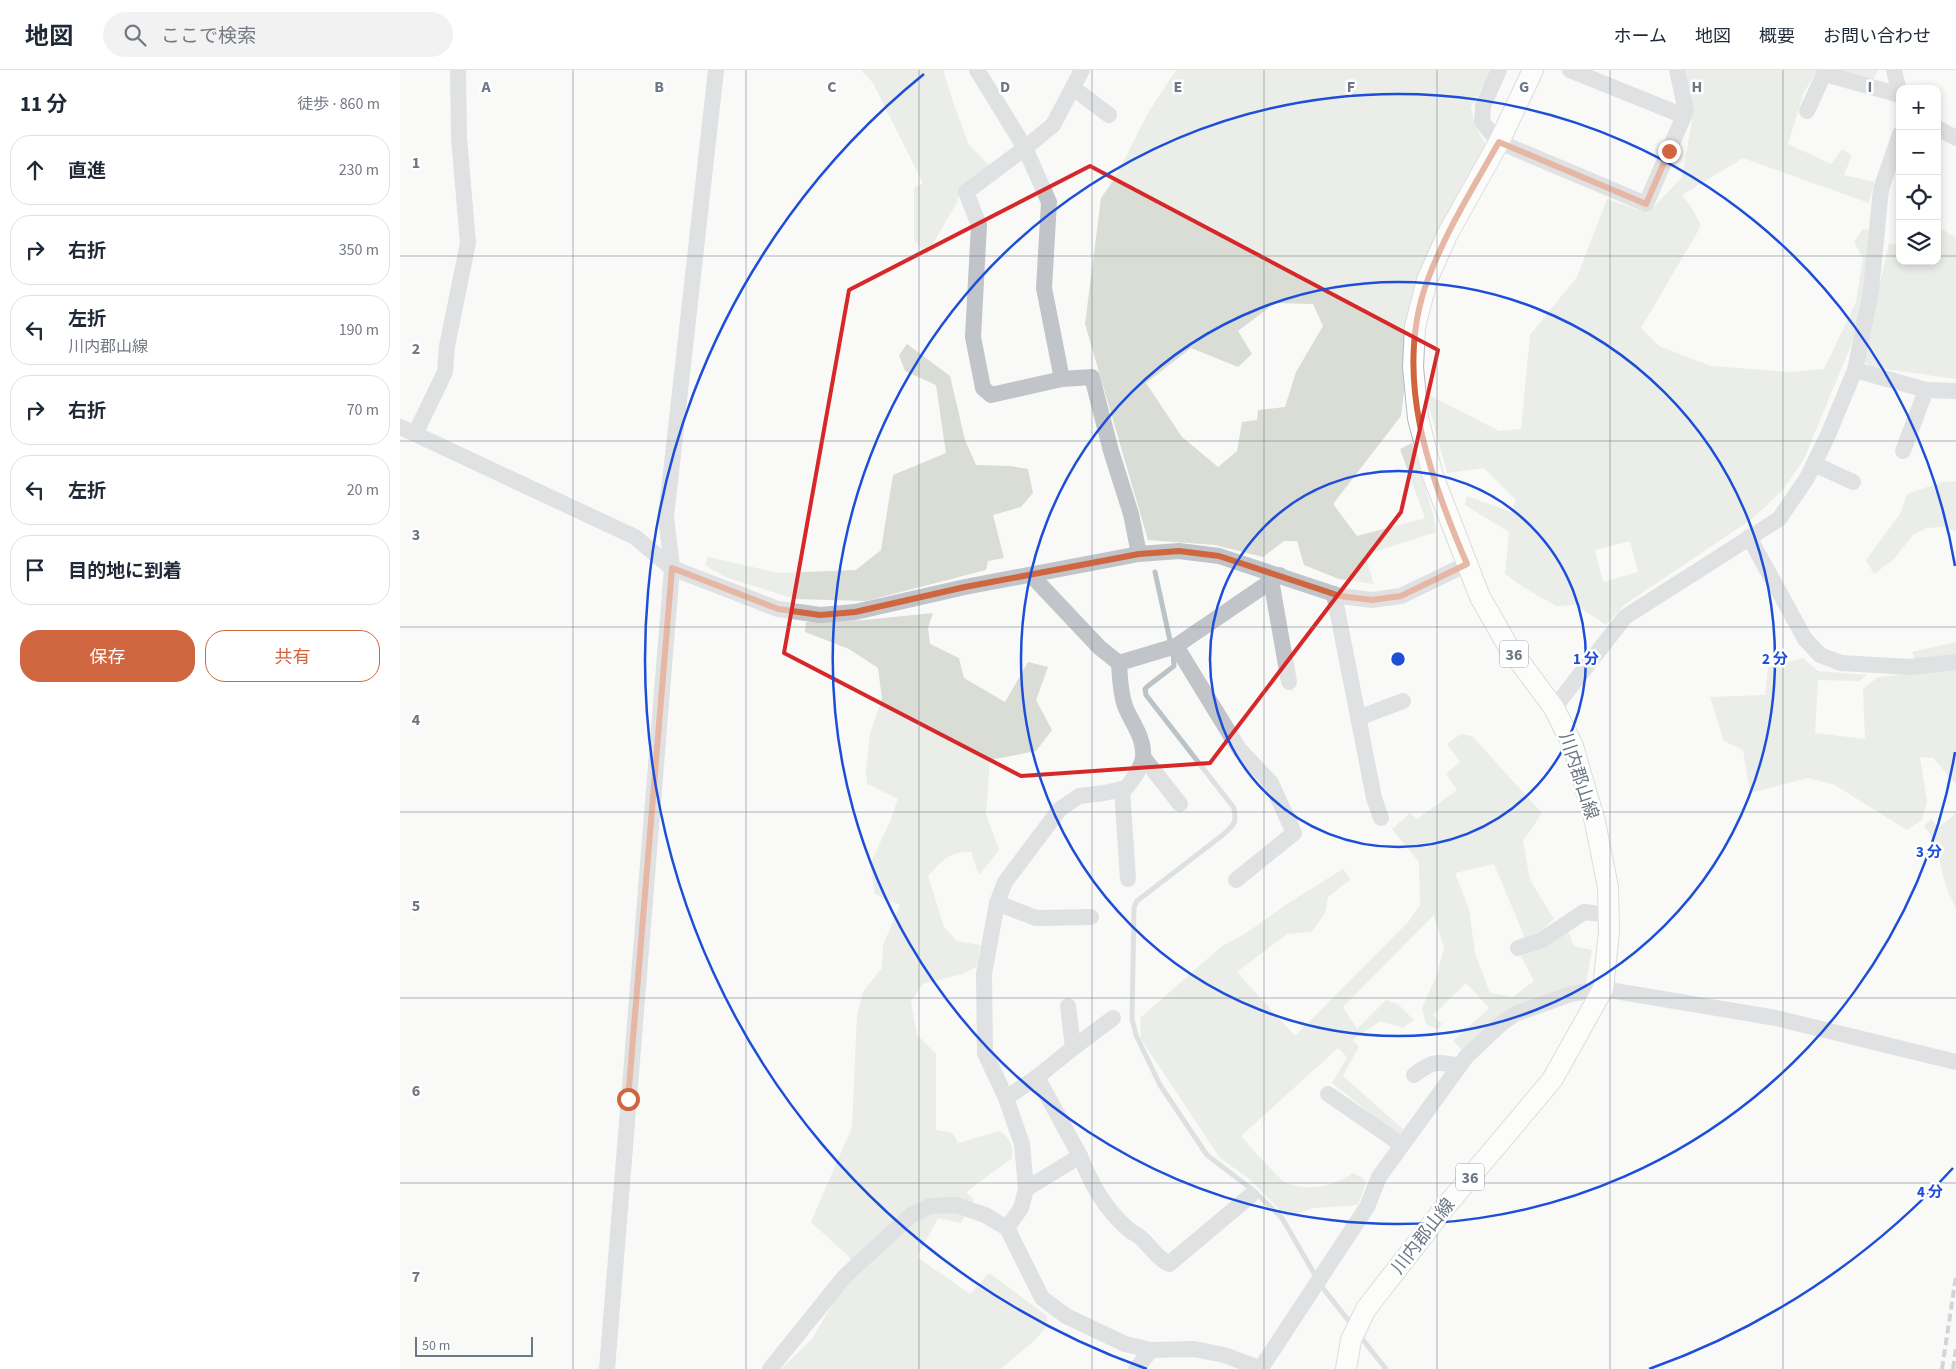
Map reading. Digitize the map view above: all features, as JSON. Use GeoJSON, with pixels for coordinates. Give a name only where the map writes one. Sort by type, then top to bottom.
{"type":"FeatureCollection","features":[{"type":"Feature","properties":{"kind":"main road","name":"川内郡山線"},"geometry":{"type":"LineString","coordinates":[[1346,1369],[1351,1340],[1366,1309],[1446,1206],[1552,1080],[1603,989],[1609,932],[1608,887],[1595,822],[1573,746],[1554,708],[1508,646],[1480,597],[1433,476],[1418,418],[1412,367],[1415,335],[1427,280],[1447,235],[1499,142],[1533,70]]}},
{"type":"Feature","properties":{"kind":"street"},"geometry":{"type":"LineString","coordinates":[[415,434],[446,372],[447,346],[468,243],[458,138],[458,70]]}},
{"type":"Feature","properties":{"kind":"street"},"geometry":{"type":"LineString","coordinates":[[608,1369],[672,568],[666,517],[716,70]]}},
{"type":"Feature","properties":{"kind":"street"},"geometry":{"type":"LineString","coordinates":[[977,70],[1025,148],[1049,202],[1044,288],[1062,380]]}},
{"type":"Feature","properties":{"kind":"street"},"geometry":{"type":"LineString","coordinates":[[1499,70],[1483,106],[1482,122],[1499,142],[1646,204],[1686,111],[1678,70]]}},
{"type":"Feature","properties":{"kind":"street"},"geometry":{"type":"LineString","coordinates":[[1570,70],[1684,116]]}},
{"type":"Feature","properties":{"kind":"street"},"geometry":{"type":"LineString","coordinates":[[1894,70],[1897,85]]}},
{"type":"Feature","properties":{"kind":"street"},"geometry":{"type":"LineString","coordinates":[[1807,111],[1825,72],[1896,95]]}},
{"type":"Feature","properties":{"kind":"street"},"geometry":{"type":"LineString","coordinates":[[1109,114],[1076,77],[1053,125],[966,192],[979,225],[974,337],[982,388],[991,396],[1062,380],[1092,377],[1111,451],[1131,514],[1139,554]]}},
{"type":"Feature","properties":{"kind":"street"},"geometry":{"type":"LineString","coordinates":[[1941,130],[1956,138]]}},
{"type":"Feature","properties":{"kind":"street"},"geometry":{"type":"LineString","coordinates":[[1554,708],[1625,617],[1779,519],[1807,478],[1855,370],[1871,291],[1881,189],[1896,146]]}},
{"type":"Feature","properties":{"kind":"street"},"geometry":{"type":"LineString","coordinates":[[1855,370],[1926,390],[1956,391]]}},
{"type":"Feature","properties":{"kind":"street"},"geometry":{"type":"LineString","coordinates":[[1903,452],[1926,390]]}},
{"type":"Feature","properties":{"kind":"street"},"geometry":{"type":"LineString","coordinates":[[400,427],[635,537],[672,568],[778,609],[820,615],[855,612],[965,587],[1139,554],[1179,551],[1219,556],[1276,578],[1334,594],[1372,600],[1401,596],[1467,564]]}},
{"type":"Feature","properties":{"kind":"street"},"geometry":{"type":"LineString","coordinates":[[1814,464],[1853,482]]}},
{"type":"Feature","properties":{"kind":"street"},"geometry":{"type":"LineString","coordinates":[[1749,537],[1805,639],[1820,655],[1841,663],[1910,667],[1956,662]]}},
{"type":"Feature","properties":{"kind":"street"},"geometry":{"type":"LineString","coordinates":[[1007,1228],[1021,1208],[1026,1189],[1022,1144],[1006,1098],[985,1053],[984,974],[997,903],[1005,882],[1060,809],[1079,796],[1126,788],[1137,773],[1143,758],[1141,740],[1125,706],[1120,685],[1119,663],[1100,648],[1031,575]]}},
{"type":"Feature","properties":{"kind":"street"},"geometry":{"type":"LineString","coordinates":[[1119,663],[1174,647],[1276,578]]}},
{"type":"Feature","properties":{"kind":"street"},"geometry":{"type":"LineString","coordinates":[[1276,578],[1289,682]]}},
{"type":"Feature","properties":{"kind":"street"},"geometry":{"type":"LineString","coordinates":[[1334,594],[1374,798],[1380,818]]}},
{"type":"Feature","properties":{"kind":"street"},"geometry":{"type":"LineString","coordinates":[[1174,647],[1239,749],[1271,783],[1294,833],[1236,880]]}},
{"type":"Feature","properties":{"kind":"street"},"geometry":{"type":"LineString","coordinates":[[1358,718],[1403,701]]}},
{"type":"Feature","properties":{"kind":"street"},"geometry":{"type":"LineString","coordinates":[[1143,758],[1180,804]]}},
{"type":"Feature","properties":{"kind":"street"},"geometry":{"type":"LineString","coordinates":[[1122,789],[1128,879]]}},
{"type":"Feature","properties":{"kind":"street"},"geometry":{"type":"LineString","coordinates":[[997,903],[1036,918],[1091,918]]}},
{"type":"Feature","properties":{"kind":"street"},"geometry":{"type":"LineString","coordinates":[[1518,948],[1542,940],[1584,912],[1609,915]]}},
{"type":"Feature","properties":{"kind":"street"},"geometry":{"type":"LineString","coordinates":[[770,1369],[844,1276],[911,1215],[930,1206],[956,1205],[985,1215],[1007,1228],[1042,1298],[1066,1316],[1125,1344],[1151,1350],[1194,1349],[1224,1355],[1261,1369],[1367,1207],[1379,1177],[1466,1057],[1502,1023],[1516,1014],[1571,994],[1603,989],[1776,1018],[1956,1062]]}},
{"type":"Feature","properties":{"kind":"street"},"geometry":{"type":"LineString","coordinates":[[1068,1006],[1073,1048]]}},
{"type":"Feature","properties":{"kind":"street"},"geometry":{"type":"LineString","coordinates":[[1006,1098],[1037,1077],[1113,1018]]}},
{"type":"Feature","properties":{"kind":"street"},"geometry":{"type":"LineString","coordinates":[[1414,1074],[1428,1064],[1440,1062],[1459,1066]]}},
{"type":"Feature","properties":{"kind":"street"},"geometry":{"type":"LineString","coordinates":[[1037,1077],[1080,1156],[1092,1185],[1102,1202],[1129,1230],[1139,1236],[1169,1264],[1250,1196]]}},
{"type":"Feature","properties":{"kind":"street"},"geometry":{"type":"LineString","coordinates":[[1328,1094],[1402,1145]]}},
{"type":"Feature","properties":{"kind":"street"},"geometry":{"type":"LineString","coordinates":[[1026,1189],[1080,1156]]}},
{"type":"Feature","properties":{"kind":"street"},"geometry":{"type":"LineString","coordinates":[[1136,1369],[1151,1350]]}},
{"type":"Feature","properties":{"kind":"highlighted area"},"geometry":{"type":"Polygon","coordinates":[[[1090,166],[1438,350],[1401,512],[1210,763],[1021,776],[784,653],[849,290],[1090,166]]]}},
{"type":"Feature","properties":{"kind":"shaded area"},"geometry":{"type":"Polygon","coordinates":[[[861,70],[943,70],[969,145],[989,165],[961,190],[956,204],[927,254],[914,240],[914,188],[923,183],[873,83],[861,70]]]}},
{"type":"Feature","properties":{"kind":"shaded area"},"geometry":{"type":"Polygon","coordinates":[[[1176,70],[1492,70],[1471,107],[1475,127],[1487,146],[1434,247],[1405,384],[1401,416],[1333,504],[1357,536],[1425,518],[1400,449],[1412,443],[1433,514],[1436,532],[1365,555],[1374,584],[1339,579],[1304,565],[1297,541],[1284,541],[1263,557],[1215,545],[1148,540],[1085,324],[1101,198],[1115,178],[1148,113],[1176,70]],[[1275,303],[1238,331],[1252,354],[1238,367],[1191,348],[1146,383],[1182,437],[1218,467],[1237,451],[1242,422],[1257,420],[1258,410],[1285,407],[1296,372],[1323,326],[1313,304],[1275,303]]]}},
{"type":"Feature","properties":{"kind":"shaded area"},"geometry":{"type":"Polygon","coordinates":[[[1684,70],[1818,70],[1804,92],[1788,144],[1831,164],[1842,149],[1852,155],[1844,175],[1874,182],[1869,203],[1743,158],[1682,195],[1693,210],[1701,226],[1641,328],[1659,346],[1711,366],[1791,372],[1824,369],[1856,302],[1863,258],[1854,242],[1863,229],[1869,230],[1865,297],[1851,345],[1804,459],[1782,491],[1752,519],[1624,605],[1606,625],[1576,605],[1556,606],[1505,574],[1509,532],[1465,505],[1467,496],[1511,512],[1516,500],[1484,468],[1447,473],[1425,393],[1499,431],[1521,429],[1530,335],[1577,277],[1607,199],[1648,213],[1682,177],[1693,114],[1684,70]],[[1630,541],[1595,550],[1603,582],[1638,572],[1630,541]]]}},
{"type":"Feature","properties":{"kind":"shaded area"},"geometry":{"type":"Polygon","coordinates":[[[1834,70],[1878,70],[1873,80],[1834,70]]]}},
{"type":"Feature","properties":{"kind":"shaded area"},"geometry":{"type":"Polygon","coordinates":[[[1941,229],[1956,238],[1956,379],[1870,367],[1863,360],[1889,243],[1896,245],[1896,265],[1941,265],[1941,229]]]}},
{"type":"Feature","properties":{"kind":"shaded area"},"geometry":{"type":"Polygon","coordinates":[[[907,344],[950,376],[965,440],[976,465],[1010,466],[1028,469],[1033,493],[1021,507],[993,515],[1004,558],[988,561],[986,570],[866,601],[795,599],[725,577],[705,565],[708,557],[778,573],[856,570],[881,550],[893,475],[946,453],[936,385],[905,371],[899,355],[907,344]]]}},
{"type":"Feature","properties":{"kind":"shaded area"},"geometry":{"type":"Polygon","coordinates":[[[1956,481],[1956,531],[1944,527],[1927,528],[1913,535],[1894,559],[1874,574],[1866,560],[1900,514],[1907,494],[1942,482],[1956,481]]]}},
{"type":"Feature","properties":{"kind":"shaded area"},"geometry":{"type":"Polygon","coordinates":[[[933,613],[928,628],[930,644],[959,658],[964,678],[1005,702],[1028,662],[1048,667],[1036,700],[1052,730],[1036,751],[990,760],[986,814],[999,850],[979,875],[971,852],[963,852],[946,858],[928,876],[944,927],[957,941],[980,945],[977,967],[962,974],[923,984],[911,1001],[917,1035],[936,1054],[936,1130],[953,1133],[958,1143],[1000,1131],[1010,1143],[1012,1158],[966,1192],[974,1200],[961,1223],[938,1218],[917,1257],[970,1294],[989,1273],[1046,1315],[1048,1325],[1035,1340],[1001,1369],[781,1369],[812,1339],[839,1293],[859,1270],[848,1256],[811,1222],[852,1127],[857,1015],[863,992],[882,968],[883,945],[900,905],[875,894],[870,864],[889,824],[898,799],[867,784],[866,770],[870,734],[882,699],[878,668],[849,649],[805,632],[806,622],[864,620],[933,613]]]}},
{"type":"Feature","properties":{"kind":"shaded area"},"geometry":{"type":"Polygon","coordinates":[[[1956,642],[1956,654],[1915,660],[1912,652],[1956,642]]]}},
{"type":"Feature","properties":{"kind":"shaded area"},"geometry":{"type":"Polygon","coordinates":[[[1803,658],[1818,671],[1867,675],[1859,681],[1818,680],[1815,733],[1865,739],[1863,689],[1878,677],[1956,669],[1956,784],[1933,758],[1920,757],[1927,802],[1922,820],[1907,830],[1835,785],[1808,778],[1750,793],[1743,750],[1724,741],[1710,697],[1765,695],[1768,667],[1803,658]]]}},
{"type":"Feature","properties":{"kind":"shaded area"},"geometry":{"type":"Polygon","coordinates":[[[1461,734],[1472,736],[1542,813],[1523,841],[1530,880],[1554,919],[1541,931],[1525,938],[1494,864],[1455,873],[1469,909],[1475,953],[1490,993],[1513,997],[1534,981],[1521,956],[1550,943],[1567,929],[1574,946],[1592,950],[1586,984],[1504,1012],[1463,1051],[1453,1041],[1489,1008],[1466,983],[1433,1015],[1442,1024],[1438,1030],[1426,1024],[1422,1008],[1437,975],[1444,948],[1434,915],[1343,1007],[1357,1029],[1386,1000],[1398,1004],[1414,1020],[1403,1028],[1380,1021],[1353,1040],[1359,1046],[1343,1076],[1403,1129],[1399,1136],[1332,1083],[1347,1057],[1338,1048],[1241,1136],[1271,1170],[1287,1183],[1304,1187],[1322,1186],[1346,1178],[1353,1173],[1363,1178],[1366,1183],[1358,1205],[1313,1208],[1287,1217],[1247,1177],[1220,1158],[1141,1039],[1140,1018],[1222,946],[1248,932],[1290,902],[1343,869],[1351,879],[1328,897],[1325,913],[1312,932],[1287,934],[1237,972],[1295,1036],[1409,921],[1420,905],[1419,862],[1392,829],[1410,813],[1417,819],[1457,790],[1446,774],[1460,762],[1447,744],[1461,734]]]}},
{"type":"Feature","properties":{"kind":"shaded area"},"geometry":{"type":"Polygon","coordinates":[[[1956,813],[1956,908],[1946,885],[1935,845],[1924,826],[1931,819],[1938,828],[1956,813]]]}},
{"type":"Feature","properties":{"kind":"waterway"},"geometry":{"type":"LineString","coordinates":[[1155,572],[1171,645]]}},
{"type":"Feature","properties":{"kind":"waterway"},"geometry":{"type":"LineString","coordinates":[[1173,653],[1174,666],[1145,689],[1146,695],[1234,808],[1235,820],[1224,834],[1137,901],[1134,907],[1132,1019],[1136,1035],[1160,1085],[1207,1155],[1254,1191],[1282,1218],[1315,1275]]}},
{"type":"Feature","properties":{"kind":"waterway"},"geometry":{"type":"LineString","coordinates":[[1322,1287],[1348,1320]]}},
{"type":"Feature","properties":{"kind":"waterway"},"geometry":{"type":"LineString","coordinates":[[1360,1336],[1386,1369]]}},
{"type":"Feature","properties":{"kind":"railway"},"geometry":{"type":"LineString","coordinates":[[1942,1369],[1956,1276]]}},
{"type":"Feature","properties":{"kind":"railway"},"geometry":{"type":"LineString","coordinates":[[1953,1369],[1956,1348]]}},
{"type":"Feature","properties":{"kind":"route"},"geometry":{"type":"LineString","coordinates":[[628,1099],[672,568],[778,609],[820,615],[855,612],[965,587],[1139,554],[1179,551],[1219,556],[1340,596],[1372,600],[1401,596],[1467,564],[1433,476],[1418,418],[1412,367],[1415,327],[1427,280],[1447,235],[1499,142],[1646,204],[1669,151]]}}]}
